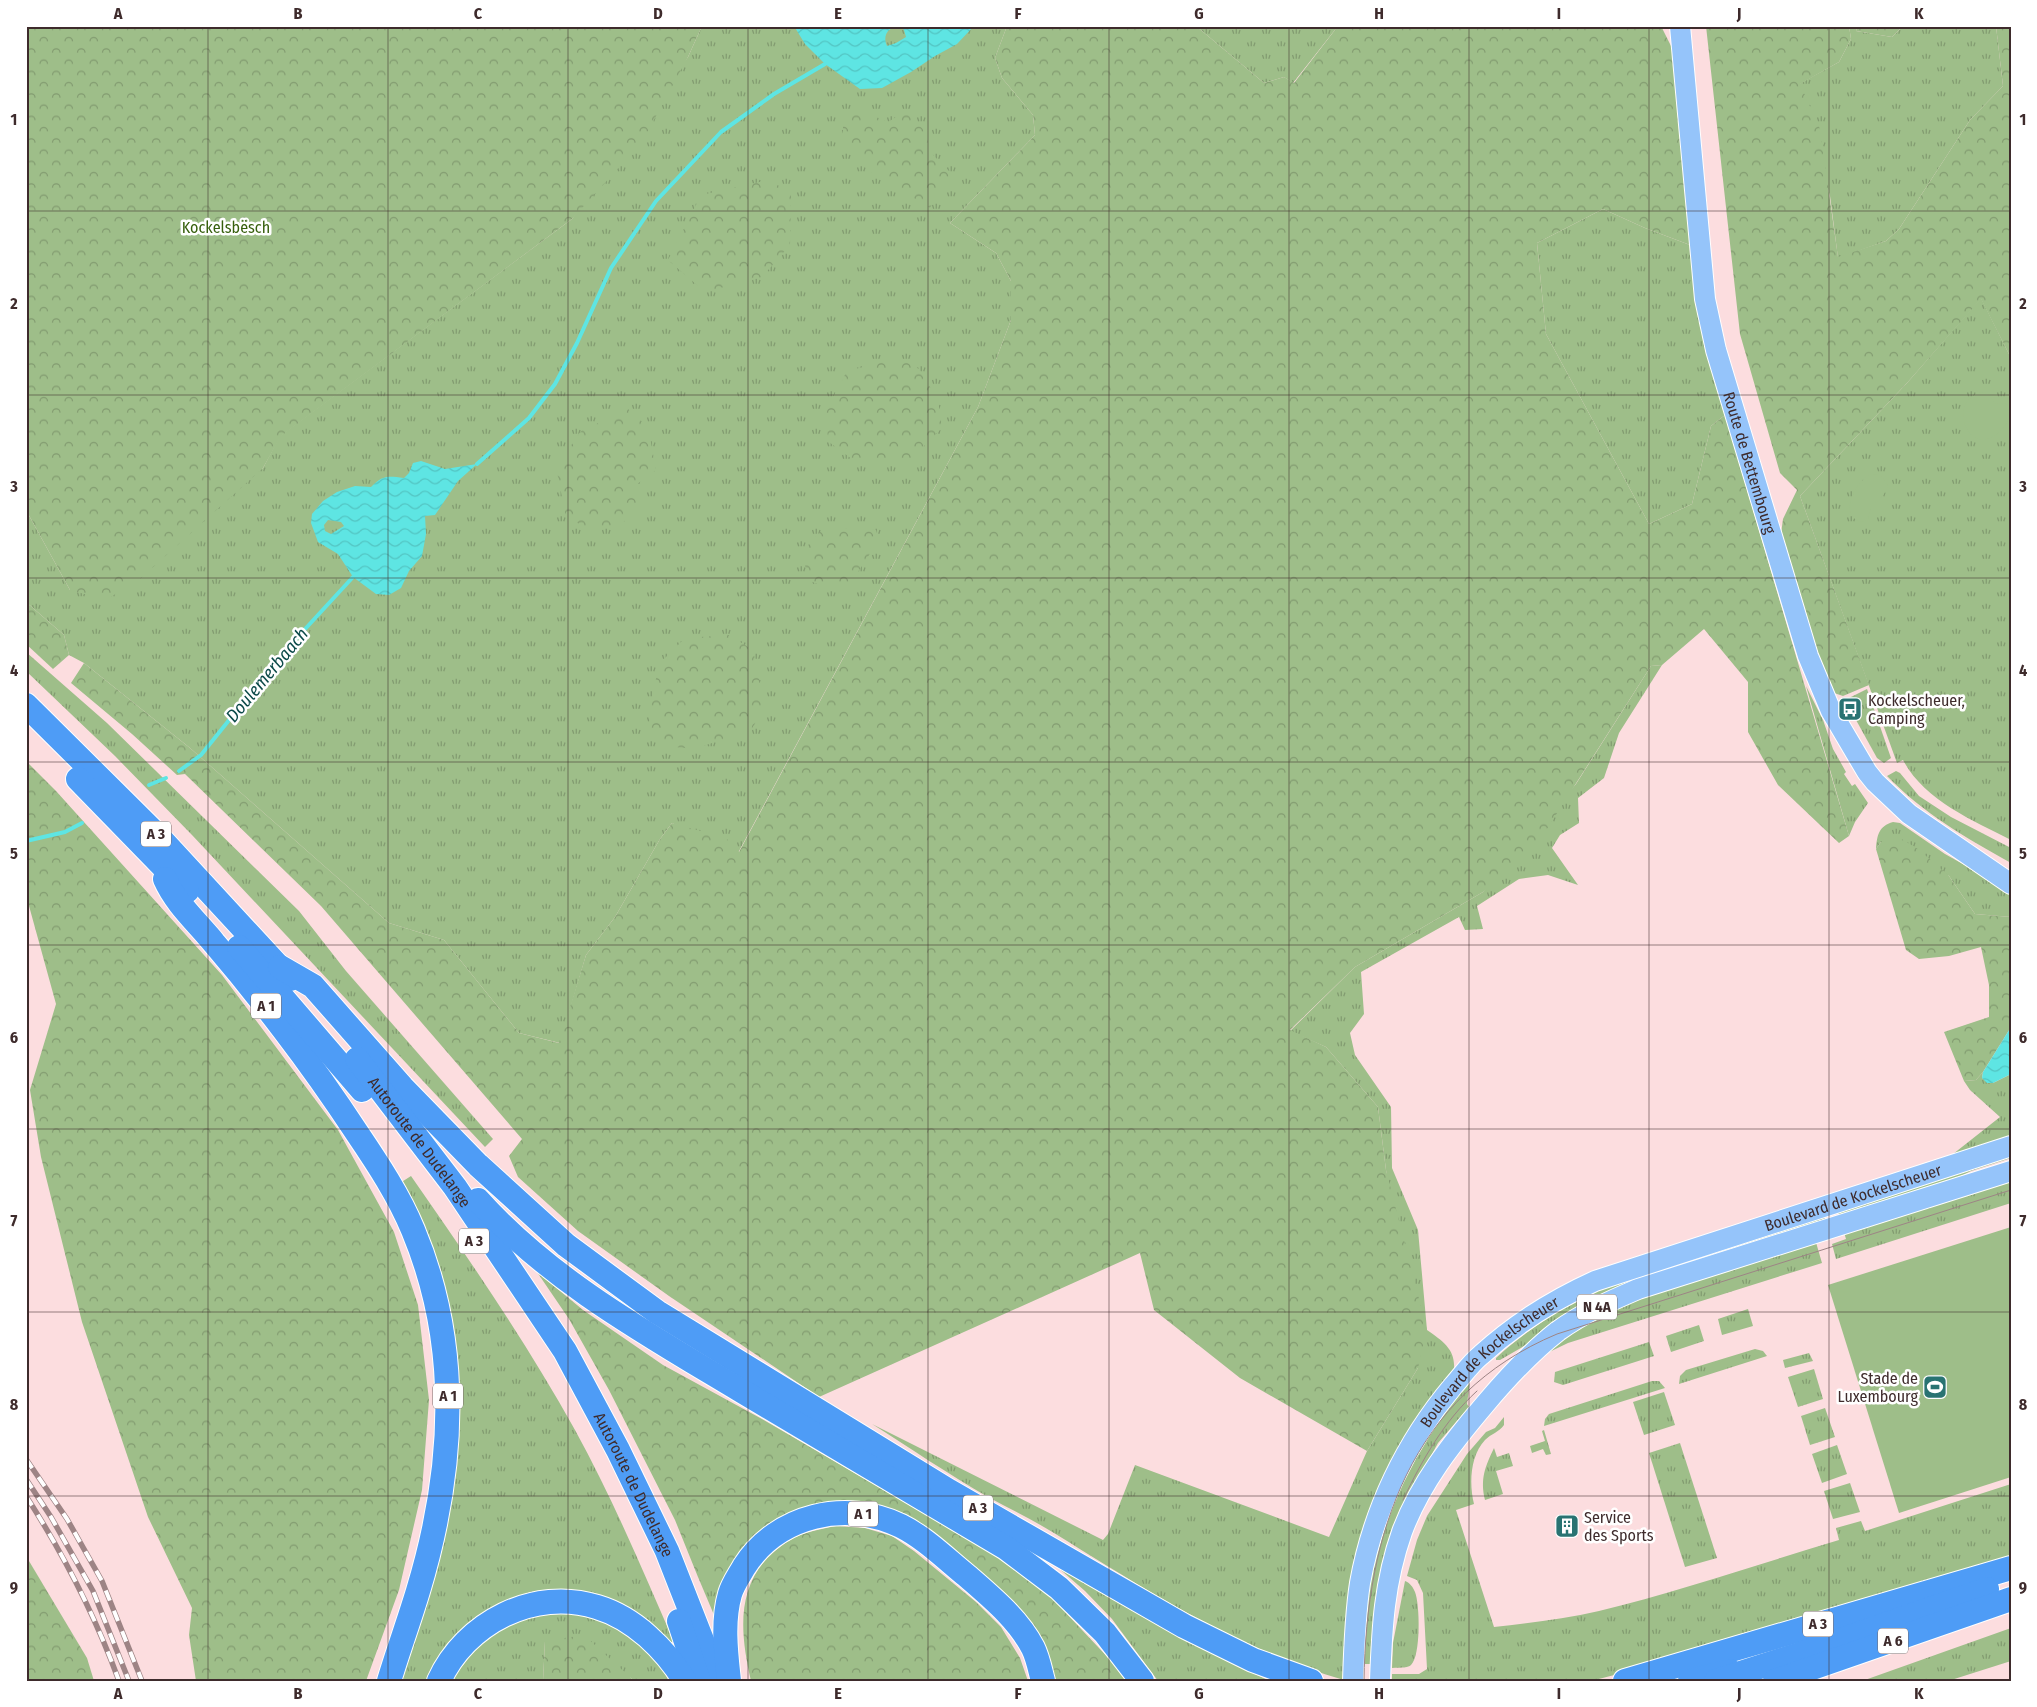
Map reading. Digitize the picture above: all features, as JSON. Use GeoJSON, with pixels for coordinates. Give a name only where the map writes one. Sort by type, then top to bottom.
{"type":"FeatureCollection","features":[{"type":"Feature","properties":{"kind":"highway","name":"Autoroute de Dudelange"},"geometry":{"type":"LineString","coordinates":[[26,705],[158,836],[280,968],[373,1078],[455,1187],[565,1352],[618,1450],[667,1551],[718,1681]]}},
{"type":"Feature","properties":{"kind":"highway","name":"Autoroute de Dudelange"},"geometry":{"type":"LineString","coordinates":[[26,728],[156,859],[234,942],[360,1086],[411,1151],[522,1310],[599,1443],[672,1601],[699,1681]]}},
{"type":"Feature","properties":{"kind":"highway","name":"A 1"},"geometry":{"type":"LineString","coordinates":[[156,859],[171,894],[220,950],[285,1031],[372,1155],[413,1229],[434,1290],[444,1337],[448,1385],[448,1434],[441,1491],[431,1543],[389,1681]]}},
{"type":"Feature","properties":{"kind":"highway","name":"A 3"},"geometry":{"type":"LineString","coordinates":[[280,968],[314,986],[402,1087],[485,1172],[566,1245],[657,1312],[949,1491],[1184,1626],[1253,1660],[1312,1681]]}},
{"type":"Feature","properties":{"kind":"highway","name":"A 3"},"geometry":{"type":"LineString","coordinates":[[373,1078],[413,1121],[492,1217],[542,1263],[611,1312],[1006,1548],[1058,1588],[1105,1633],[1142,1681]]}},
{"type":"Feature","properties":{"kind":"highway","name":"A 1"},"geometry":{"type":"LineString","coordinates":[[729,1681],[727,1664],[727,1608],[737,1579],[752,1555],[766,1541],[788,1526],[813,1516],[852,1512],[900,1526],[914,1534],[935,1549],[992,1598],[1016,1622],[1034,1649],[1043,1681]]}},
{"type":"Feature","properties":{"kind":"highway","name":"A 3"},"geometry":{"type":"LineString","coordinates":[[1625,1681],[2011,1568]]}},
{"type":"Feature","properties":{"kind":"highway","name":"A 6"},"geometry":{"type":"LineString","coordinates":[[1716,1681],[1978,1593],[2011,1579]]}},
{"type":"Feature","properties":{"kind":"highway","name":"A 6"},"geometry":{"type":"LineString","coordinates":[[1775,1681],[2011,1599]]}},
{"type":"Feature","properties":{"kind":"highway"},"geometry":{"type":"LineString","coordinates":[[439,1681],[457,1650],[481,1627],[511,1611],[542,1603],[570,1602],[597,1607],[642,1631],[663,1652],[685,1681]]}},
{"type":"Feature","properties":{"kind":"highway","name":"A 3"},"geometry":{"type":"LineString","coordinates":[[1690,1681],[1797,1655]]}},
{"type":"Feature","properties":{"kind":"main road","name":"Route de Bettembourg"},"geometry":{"type":"LineString","coordinates":[[1680,26],[1705,298],[1714,341],[1808,656],[1831,711],[1868,774],[1909,814],[2011,884]]}},
{"type":"Feature","properties":{"kind":"main road","name":"Route de Bettembourg"},"geometry":{"type":"LineString","coordinates":[[1951,843],[2011,868]]}},
{"type":"Feature","properties":{"kind":"main road","name":"Boulevard de Kockelscheuer"},"geometry":{"type":"LineString","coordinates":[[1353,1672],[1355,1618],[1360,1582],[1369,1543],[1390,1484],[1423,1426],[1440,1401],[1480,1355],[1507,1333],[1560,1298],[1595,1281],[2011,1146]]}},
{"type":"Feature","properties":{"kind":"main road","name":"Boulevard de Kockelscheuer"},"geometry":{"type":"LineString","coordinates":[[1380,1672],[1382,1622],[1391,1569],[1402,1531],[1422,1490],[1445,1453],[1503,1383],[1523,1361],[1558,1331],[1605,1303],[1638,1289],[2011,1171]]}},
{"type":"Feature","properties":{"kind":"green space","name":"Kockelsbësch"},"geometry":{"type":"Polygon","coordinates":[[[26,26],[702,26],[688,57],[642,142],[572,219],[281,436],[263,468],[141,578],[106,600],[70,590],[26,510],[26,26]]]}},
{"type":"Feature","properties":{"kind":"green space"},"geometry":{"type":"Polygon","coordinates":[[[702,26],[1007,26],[995,58],[1002,78],[1033,115],[1035,135],[950,223],[996,253],[1011,281],[1011,320],[978,407],[738,853],[672,823],[660,839],[615,917],[586,955],[560,1043],[519,1033],[444,940],[389,923],[190,748],[84,663],[69,655],[64,635],[26,602],[26,510],[70,590],[263,468],[280,436],[572,219],[688,57],[702,26]]]}},
{"type":"Feature","properties":{"kind":"green space"},"geometry":{"type":"Polygon","coordinates":[[[1007,26],[1196,26],[1264,83],[1284,77],[1294,83],[1338,26],[1661,26],[1672,48],[1690,245],[1603,209],[1537,243],[1546,334],[1649,524],[1692,504],[1711,426],[1725,415],[1849,836],[1839,843],[1778,785],[1748,732],[1748,682],[1704,629],[1662,665],[1651,666],[1545,832],[1518,865],[1483,892],[1355,967],[1290,1030],[1326,1047],[1378,1107],[1386,1170],[1427,1330],[1418,1368],[1367,1451],[1240,1378],[1154,1310],[1140,1253],[819,1397],[669,1296],[578,1231],[518,1177],[509,1156],[522,1139],[321,906],[185,774],[177,775],[71,683],[84,663],[190,748],[389,923],[444,940],[519,1033],[559,1043],[586,955],[615,917],[660,839],[672,823],[726,838],[739,852],[978,407],[1011,320],[1011,281],[996,253],[950,223],[1035,135],[1033,115],[1002,78],[995,58],[1007,26]]]}},
{"type":"Feature","properties":{"kind":"green space"},"geometry":{"type":"Polygon","coordinates":[[[1196,26],[1338,26],[1293,83],[1284,77],[1264,83],[1196,26]]]}},
{"type":"Feature","properties":{"kind":"green space"},"geometry":{"type":"Polygon","coordinates":[[[1706,26],[1849,26],[1851,39],[1839,62],[1800,84],[1820,129],[1838,257],[1886,241],[1899,229],[1970,120],[2003,86],[1996,26],[2011,26],[2011,358],[1981,299],[1907,383],[1800,496],[1869,685],[1843,696],[1834,693],[1823,677],[1781,534],[1783,519],[1797,490],[1780,473],[1740,334],[1706,26]]]}},
{"type":"Feature","properties":{"kind":"green space"},"geometry":{"type":"Polygon","coordinates":[[[1849,26],[1858,26],[1856,31],[1892,37],[1903,26],[1996,26],[2003,86],[1970,120],[1899,229],[1886,241],[1838,258],[1830,196],[1799,84],[1839,62],[1851,39],[1849,26]]]}},
{"type":"Feature","properties":{"kind":"green space"},"geometry":{"type":"Polygon","coordinates":[[[1858,26],[1903,26],[1892,37],[1856,31],[1858,26]]]}},
{"type":"Feature","properties":{"kind":"green space"},"geometry":{"type":"Polygon","coordinates":[[[860,110],[888,122],[906,111],[927,133],[928,150],[952,174],[948,183],[939,191],[930,208],[868,170],[843,143],[843,116],[860,110]]]}},
{"type":"Feature","properties":{"kind":"green space"},"geometry":{"type":"Polygon","coordinates":[[[769,180],[791,193],[790,245],[762,277],[705,292],[668,260],[701,195],[769,180]]]}},
{"type":"Feature","properties":{"kind":"green space"},"geometry":{"type":"Polygon","coordinates":[[[1603,209],[1690,245],[1696,305],[1707,354],[1725,415],[1711,426],[1692,504],[1649,524],[1546,334],[1537,243],[1603,209]]]}},
{"type":"Feature","properties":{"kind":"green space"},"geometry":{"type":"Polygon","coordinates":[[[1981,298],[2011,358],[2011,840],[1950,808],[1923,787],[1903,760],[1897,763],[1800,496],[1907,383],[1981,298]]]}},
{"type":"Feature","properties":{"kind":"green space"},"geometry":{"type":"Polygon","coordinates":[[[899,358],[919,369],[938,400],[942,428],[911,459],[856,462],[829,442],[824,414],[847,371],[899,358]]]}},
{"type":"Feature","properties":{"kind":"green space"},"geometry":{"type":"Polygon","coordinates":[[[1984,392],[1990,396],[1995,404],[2006,403],[2009,416],[2003,428],[1991,438],[1980,439],[1972,435],[1966,426],[1963,416],[1965,406],[1972,397],[1984,392]]]}},
{"type":"Feature","properties":{"kind":"green space"},"geometry":{"type":"Polygon","coordinates":[[[628,409],[648,427],[656,470],[632,488],[645,505],[622,523],[591,530],[566,517],[556,467],[581,431],[628,409]]]}},
{"type":"Feature","properties":{"kind":"green space"},"geometry":{"type":"Polygon","coordinates":[[[1871,474],[1882,477],[1888,486],[1883,496],[1872,505],[1868,519],[1862,522],[1855,519],[1851,513],[1851,498],[1860,483],[1871,474]]]}},
{"type":"Feature","properties":{"kind":"green space"},"geometry":{"type":"Polygon","coordinates":[[[855,527],[876,530],[879,540],[848,587],[825,587],[810,581],[801,553],[820,532],[855,527]]]}},
{"type":"Feature","properties":{"kind":"green space"},"geometry":{"type":"Polygon","coordinates":[[[26,602],[64,635],[69,655],[53,669],[26,644],[26,602]]]}},
{"type":"Feature","properties":{"kind":"green space"},"geometry":{"type":"Polygon","coordinates":[[[729,635],[753,650],[765,707],[751,730],[694,749],[675,747],[650,735],[649,713],[659,664],[685,638],[729,635]]]}},
{"type":"Feature","properties":{"kind":"green space"},"geometry":{"type":"Polygon","coordinates":[[[26,652],[107,723],[299,911],[346,971],[493,1139],[485,1147],[192,835],[115,756],[26,671],[26,652]]]}},
{"type":"Feature","properties":{"kind":"green space"},"geometry":{"type":"Polygon","coordinates":[[[1662,665],[1619,733],[1604,778],[1578,798],[1579,823],[1560,835],[1552,848],[1578,885],[1548,875],[1519,879],[1477,906],[1483,929],[1465,930],[1459,917],[1361,972],[1364,1014],[1350,1033],[1355,1055],[1391,1107],[1392,1168],[1418,1230],[1427,1330],[1440,1339],[1449,1349],[1454,1361],[1454,1368],[1453,1376],[1396,1459],[1344,1680],[1267,1652],[1194,1617],[1046,1528],[988,1497],[872,1424],[1103,1540],[1108,1534],[1135,1465],[1329,1537],[1367,1451],[1418,1368],[1386,1170],[1378,1107],[1326,1047],[1290,1031],[1355,967],[1483,892],[1576,784],[1651,666],[1662,665]]]}},
{"type":"Feature","properties":{"kind":"green space"},"geometry":{"type":"Polygon","coordinates":[[[1806,686],[1823,720],[1833,749],[1846,772],[1844,774],[1852,786],[1855,784],[1868,803],[1855,822],[1849,836],[1806,686]]]}},
{"type":"Feature","properties":{"kind":"green space"},"geometry":{"type":"Polygon","coordinates":[[[1867,689],[1891,758],[1884,763],[1877,758],[1845,700],[1867,689]]]}},
{"type":"Feature","properties":{"kind":"green space"},"geometry":{"type":"Polygon","coordinates":[[[26,761],[56,791],[222,975],[338,1130],[394,1232],[418,1305],[429,1400],[422,1490],[399,1590],[366,1681],[196,1681],[189,1635],[192,1608],[148,1517],[82,1322],[41,1157],[30,1090],[56,1004],[26,895],[26,761]]]}},
{"type":"Feature","properties":{"kind":"green space"},"geometry":{"type":"Polygon","coordinates":[[[1896,771],[1900,773],[1919,796],[1951,817],[2011,848],[2011,863],[1961,834],[1915,802],[1887,776],[1896,771]]]}},
{"type":"Feature","properties":{"kind":"green space"},"geometry":{"type":"Polygon","coordinates":[[[1893,822],[1900,823],[1945,854],[2011,891],[2011,917],[1975,914],[1949,876],[1881,842],[1876,849],[1880,832],[1885,826],[1893,822]]]}},
{"type":"Feature","properties":{"kind":"green space"},"geometry":{"type":"Polygon","coordinates":[[[1900,838],[1918,849],[1949,876],[1975,914],[2011,917],[2011,1027],[1976,1080],[1964,1081],[1944,1032],[1989,1017],[1989,985],[1981,947],[1949,956],[1919,959],[1906,950],[1876,849],[1881,842],[1900,838]]]}},
{"type":"Feature","properties":{"kind":"green space"},"geometry":{"type":"Polygon","coordinates":[[[1983,1072],[1982,1078],[1993,1083],[2011,1074],[2011,1134],[2000,1143],[1948,1158],[2000,1117],[1970,1090],[1964,1081],[1976,1080],[1983,1072]]]}},
{"type":"Feature","properties":{"kind":"green space"},"geometry":{"type":"Polygon","coordinates":[[[2011,1153],[2011,1158],[1971,1171],[1945,1184],[1840,1218],[1837,1209],[2011,1153]]]}},
{"type":"Feature","properties":{"kind":"green space"},"geometry":{"type":"Polygon","coordinates":[[[411,1176],[517,1333],[575,1430],[615,1509],[674,1642],[667,1642],[540,1595],[429,1681],[397,1681],[456,1393],[400,1183],[411,1176]]]}},
{"type":"Feature","properties":{"kind":"green space"},"geometry":{"type":"Polygon","coordinates":[[[2011,1177],[2011,1203],[1836,1259],[1832,1244],[1846,1239],[1843,1229],[2011,1177]]]}},
{"type":"Feature","properties":{"kind":"green space"},"geometry":{"type":"Polygon","coordinates":[[[1823,1213],[1826,1223],[1543,1335],[1500,1360],[1496,1360],[1496,1358],[1533,1328],[1597,1289],[1823,1213]]]}},
{"type":"Feature","properties":{"kind":"green space","name":"Stade de Luxembourg"},"geometry":{"type":"Polygon","coordinates":[[[2011,1227],[2011,1477],[1899,1513],[1828,1285],[2011,1227]]]}},
{"type":"Feature","properties":{"kind":"green space"},"geometry":{"type":"Polygon","coordinates":[[[1815,1239],[1822,1263],[1568,1343],[1543,1355],[1515,1385],[1515,1381],[1540,1353],[1606,1309],[1815,1239]]]}},
{"type":"Feature","properties":{"kind":"green space"},"geometry":{"type":"Polygon","coordinates":[[[537,1272],[583,1310],[663,1365],[762,1419],[990,1552],[1050,1596],[1115,1665],[1126,1681],[1055,1681],[1046,1650],[879,1507],[852,1502],[829,1503],[793,1512],[760,1532],[736,1560],[727,1577],[698,1577],[675,1520],[609,1390],[569,1319],[537,1272]]]}},
{"type":"Feature","properties":{"kind":"green space"},"geometry":{"type":"Polygon","coordinates":[[[1748,1309],[1753,1326],[1722,1335],[1718,1319],[1748,1309]]]}},
{"type":"Feature","properties":{"kind":"green space"},"geometry":{"type":"Polygon","coordinates":[[[1699,1325],[1704,1341],[1671,1352],[1666,1336],[1699,1325]]]}},
{"type":"Feature","properties":{"kind":"green space"},"geometry":{"type":"Polygon","coordinates":[[[1649,1342],[1654,1356],[1563,1385],[1554,1382],[1555,1372],[1649,1342]]]}},
{"type":"Feature","properties":{"kind":"green space"},"geometry":{"type":"Polygon","coordinates":[[[1755,1349],[1763,1351],[1767,1356],[1679,1384],[1680,1376],[1686,1370],[1755,1349]]]}},
{"type":"Feature","properties":{"kind":"green space"},"geometry":{"type":"Polygon","coordinates":[[[1809,1353],[1813,1361],[1785,1368],[1783,1360],[1809,1353]]]}},
{"type":"Feature","properties":{"kind":"green space"},"geometry":{"type":"Polygon","coordinates":[[[1814,1369],[1823,1399],[1798,1407],[1788,1377],[1814,1369]]]}},
{"type":"Feature","properties":{"kind":"green space"},"geometry":{"type":"Polygon","coordinates":[[[1470,1381],[1467,1404],[1469,1407],[1438,1443],[1408,1498],[1374,1664],[1359,1664],[1362,1621],[1381,1527],[1422,1438],[1470,1381]]]}},
{"type":"Feature","properties":{"kind":"green space"},"geometry":{"type":"Polygon","coordinates":[[[1652,1381],[1659,1381],[1665,1388],[1544,1426],[1545,1419],[1549,1414],[1652,1381]]]}},
{"type":"Feature","properties":{"kind":"green space"},"geometry":{"type":"Polygon","coordinates":[[[1664,1392],[1675,1425],[1644,1435],[1633,1402],[1664,1392]]]}},
{"type":"Feature","properties":{"kind":"green space"},"geometry":{"type":"Polygon","coordinates":[[[1825,1408],[1835,1437],[1810,1445],[1801,1416],[1825,1408]]]}},
{"type":"Feature","properties":{"kind":"green space"},"geometry":{"type":"Polygon","coordinates":[[[1504,1417],[1504,1425],[1485,1440],[1476,1454],[1471,1479],[1474,1504],[1456,1510],[1494,1627],[1573,1616],[1629,1603],[1839,1540],[1836,1528],[1861,1521],[1865,1531],[2011,1484],[2011,1555],[1661,1663],[1591,1681],[1392,1681],[1392,1674],[1419,1674],[1427,1669],[1423,1593],[1417,1580],[1407,1576],[1417,1540],[1427,1516],[1467,1454],[1486,1432],[1495,1428],[1504,1417]]]}},
{"type":"Feature","properties":{"kind":"green space"},"geometry":{"type":"Polygon","coordinates":[[[1544,1430],[1551,1454],[1546,1455],[1543,1449],[1532,1453],[1530,1446],[1545,1441],[1542,1431],[1544,1430]]]}},
{"type":"Feature","properties":{"kind":"green space"},"geometry":{"type":"Polygon","coordinates":[[[1680,1443],[1717,1558],[1685,1567],[1649,1453],[1680,1443]]]}},
{"type":"Feature","properties":{"kind":"green space"},"geometry":{"type":"Polygon","coordinates":[[[1837,1445],[1847,1474],[1822,1483],[1812,1454],[1837,1445]]]}},
{"type":"Feature","properties":{"kind":"green space"},"geometry":{"type":"Polygon","coordinates":[[[1494,1448],[1497,1457],[1509,1453],[1513,1466],[1496,1471],[1503,1494],[1485,1500],[1484,1473],[1494,1448]]]}},
{"type":"Feature","properties":{"kind":"green space"},"geometry":{"type":"Polygon","coordinates":[[[1850,1483],[1860,1512],[1833,1519],[1824,1491],[1850,1483]]]}},
{"type":"Feature","properties":{"kind":"green space"},"geometry":{"type":"Polygon","coordinates":[[[836,1526],[865,1528],[892,1536],[914,1551],[976,1602],[1001,1627],[1020,1658],[1028,1681],[751,1681],[744,1645],[743,1627],[747,1594],[753,1578],[763,1563],[790,1540],[809,1532],[836,1526]]]}},
{"type":"Feature","properties":{"kind":"green space"},"geometry":{"type":"Polygon","coordinates":[[[26,1556],[87,1658],[94,1681],[26,1681],[26,1556]]]}},
{"type":"Feature","properties":{"kind":"green space"},"geometry":{"type":"Polygon","coordinates":[[[1055,1565],[1187,1641],[1270,1681],[1158,1681],[1112,1619],[1085,1591],[1055,1565]]]}},
{"type":"Feature","properties":{"kind":"green space"},"geometry":{"type":"Polygon","coordinates":[[[698,1577],[727,1577],[717,1622],[698,1577]]]}},
{"type":"Feature","properties":{"kind":"green space"},"geometry":{"type":"Polygon","coordinates":[[[1405,1581],[1412,1587],[1417,1598],[1419,1630],[1417,1651],[1411,1665],[1392,1668],[1393,1643],[1405,1581]]]}},
{"type":"Feature","properties":{"kind":"green space"},"geometry":{"type":"Polygon","coordinates":[[[568,1613],[594,1618],[624,1630],[657,1660],[669,1681],[633,1681],[631,1678],[545,1641],[543,1681],[452,1681],[478,1647],[500,1630],[513,1623],[540,1614],[568,1613]]]}},
{"type":"Feature","properties":{"kind":"green space"},"geometry":{"type":"Polygon","coordinates":[[[2011,1628],[2011,1661],[1948,1681],[1862,1681],[2011,1628]]]}},
{"type":"Feature","properties":{"kind":"green space"},"geometry":{"type":"Polygon","coordinates":[[[584,1635],[633,1681],[543,1681],[545,1641],[584,1635]]]}},
{"type":"Feature","properties":{"kind":"water"},"geometry":{"type":"Polygon","coordinates":[[[794,26],[897,26],[890,29],[886,34],[887,46],[906,37],[904,30],[900,26],[974,26],[957,44],[911,72],[882,88],[860,89],[825,64],[805,44],[794,26]]]}},
{"type":"Feature","properties":{"kind":"water"},"geometry":{"type":"Polygon","coordinates":[[[421,461],[445,469],[477,464],[458,481],[435,515],[425,516],[426,534],[422,556],[409,571],[401,588],[389,595],[376,594],[353,577],[338,554],[318,542],[311,523],[312,514],[323,501],[337,492],[355,486],[371,487],[386,477],[404,478],[409,473],[413,463],[421,461]],[[328,520],[324,525],[325,531],[331,534],[344,526],[341,522],[328,520]]]}},
{"type":"Feature","properties":{"kind":"water"},"geometry":{"type":"Polygon","coordinates":[[[2011,1027],[2011,1074],[1993,1083],[1987,1083],[1982,1078],[1983,1072],[2011,1027]]]}},
{"type":"Feature","properties":{"kind":"waterway"},"geometry":{"type":"LineString","coordinates":[[477,464],[529,418],[555,384],[577,343],[611,268],[656,201],[721,132],[774,94],[825,64]]}},
{"type":"Feature","properties":{"kind":"waterway","name":"Doulemerbaach"},"geometry":{"type":"LineString","coordinates":[[179,771],[201,755],[283,653],[353,577]]}},
{"type":"Feature","properties":{"kind":"waterway","name":"Doulemerbaach"},"geometry":{"type":"LineString","coordinates":[[149,785],[166,778]]}},
{"type":"Feature","properties":{"kind":"waterway","name":"Doulemerbaach"},"geometry":{"type":"LineString","coordinates":[[26,841],[65,832],[82,823]]}},
{"type":"Feature","properties":{"kind":"tram line"},"geometry":{"type":"LineString","coordinates":[[1364,1681],[1367,1626],[1374,1573],[1387,1522],[1406,1475],[1432,1432],[1466,1393],[1507,1360],[1557,1334],[2011,1190]]}},
{"type":"Feature","properties":{"kind":"tram line"},"geometry":{"type":"LineString","coordinates":[[1403,1500],[1418,1470],[1444,1428],[1477,1391]]}},
{"type":"Feature","properties":{"kind":"railway"},"geometry":{"type":"LineString","coordinates":[[26,1459],[67,1519],[102,1581],[142,1681]]}},
{"type":"Feature","properties":{"kind":"railway"},"geometry":{"type":"LineString","coordinates":[[26,1479],[51,1517],[93,1591],[129,1681]]}},
{"type":"Feature","properties":{"kind":"railway"},"geometry":{"type":"LineString","coordinates":[[26,1496],[78,1586],[100,1633],[119,1681]]}},
{"type":"Feature","properties":{"kind":"place","name":"Kockelscheuer, Camping"},"geometry":{"type":"Point","coordinates":[1850,709]}},
{"type":"Feature","properties":{"kind":"place","name":"Stade de Luxembourg"},"geometry":{"type":"Point","coordinates":[1935,1387]}},
{"type":"Feature","properties":{"kind":"place","name":"Service des Sports"},"geometry":{"type":"Point","coordinates":[1567,1526]}}]}
